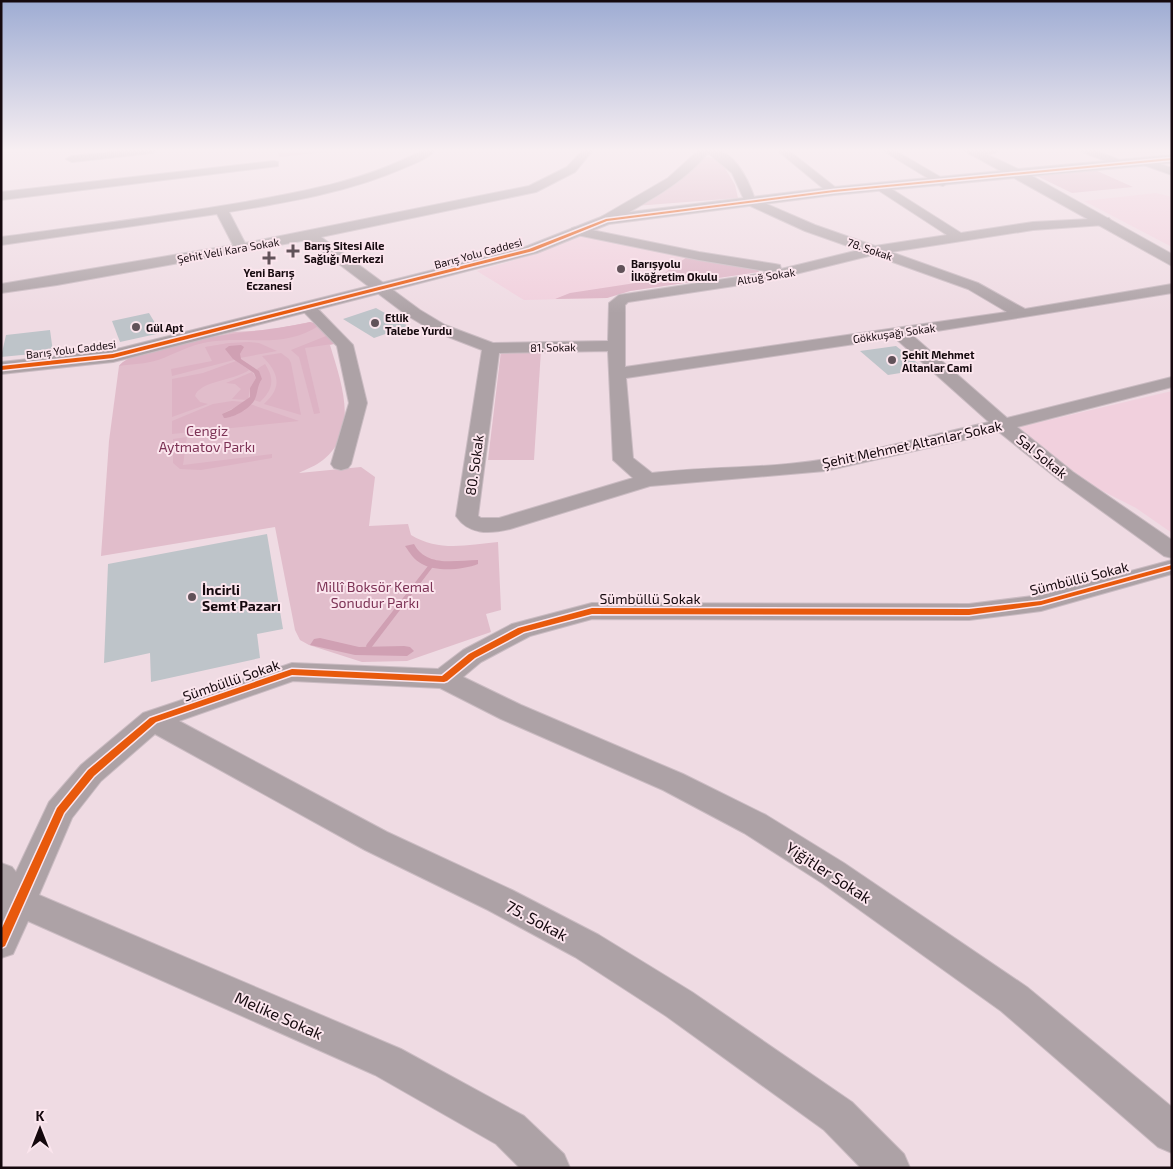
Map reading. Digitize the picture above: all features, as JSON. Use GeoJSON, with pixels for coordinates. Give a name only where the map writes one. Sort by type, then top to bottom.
{"type":"FeatureCollection","features":[{"type":"Feature","properties":{"kind":"street"},"geometry":{"type":"LineString","coordinates":[[1,241],[221,210],[242,205]]}},
{"type":"Feature","properties":{"kind":"street","name":"Şehit Veli Kara Sokak"},"geometry":{"type":"LineString","coordinates":[[1,289],[310,235],[460,205]]}},
{"type":"Feature","properties":{"kind":"street"},"geometry":{"type":"LineString","coordinates":[[606,220],[632,205]]}},
{"type":"Feature","properties":{"kind":"street","name":"Barış Yolu Caddesi"},"geometry":{"type":"LineString","coordinates":[[1,368],[113,356],[380,290],[531,250],[606,220],[723,205]]}},
{"type":"Feature","properties":{"kind":"street","name":"78. Sokak"},"geometry":{"type":"LineString","coordinates":[[758,205],[810,228],[973,286],[1023,314]]}},
{"type":"Feature","properties":{"kind":"street"},"geometry":{"type":"LineString","coordinates":[[909,205],[959,237]]}},
{"type":"Feature","properties":{"kind":"street"},"geometry":{"type":"LineString","coordinates":[[1074,205],[1172,261]]}},
{"type":"Feature","properties":{"kind":"street"},"geometry":{"type":"LineString","coordinates":[[221,210],[241,247]]}},
{"type":"Feature","properties":{"kind":"street","name":"Altuğ Sokak"},"geometry":{"type":"LineString","coordinates":[[648,480],[623,460],[615,346],[617,303],[624,298],[797,271],[873,251],[959,237],[1033,226],[1104,221]]}},
{"type":"Feature","properties":{"kind":"street"},"geometry":{"type":"LineString","coordinates":[[577,232],[699,256],[797,271]]}},
{"type":"Feature","properties":{"kind":"street"},"geometry":{"type":"LineString","coordinates":[[310,235],[380,290],[439,328],[491,348]]}},
{"type":"Feature","properties":{"kind":"street","name":"Gökkuşağı Sokak"},"geometry":{"type":"LineString","coordinates":[[616,374],[1023,314],[1172,288]]}},
{"type":"Feature","properties":{"kind":"street"},"geometry":{"type":"LineString","coordinates":[[308,308],[345,345],[358,403],[341,464]]}},
{"type":"Feature","properties":{"kind":"street","name":"Sal Sokak"},"geometry":{"type":"LineString","coordinates":[[898,332],[1003,425],[1168,554]]}},
{"type":"Feature","properties":{"kind":"street","name":"81. Sokak"},"geometry":{"type":"LineString","coordinates":[[491,348],[615,346]]}},
{"type":"Feature","properties":{"kind":"street","name":"80. Sokak"},"geometry":{"type":"LineString","coordinates":[[491,348],[467,516],[470,522],[478,526],[502,524],[648,480]]}},
{"type":"Feature","properties":{"kind":"street","name":"Şehit Mehmet Altanlar Sokak"},"geometry":{"type":"LineString","coordinates":[[648,480],[687,475],[778,470],[825,464],[1003,425],[1172,382]]}},
{"type":"Feature","properties":{"kind":"street","name":"Sümbüllü Sokak"},"geometry":{"type":"LineString","coordinates":[[1,943],[11,890],[60,811],[91,773],[153,720],[292,672],[444,679],[472,656],[521,630],[592,611],[969,612],[1041,603],[1168,554]]}},
{"type":"Feature","properties":{"kind":"street","name":"Yiğitler Sokak"},"geometry":{"type":"LineString","coordinates":[[444,679],[511,712],[673,782],[755,824],[833,873],[1014,999],[1172,1133]]}},
{"type":"Feature","properties":{"kind":"street","name":"75. Sokak"},"geometry":{"type":"LineString","coordinates":[[153,720],[376,841],[500,900],[587,946],[680,1004],[838,1116],[890,1168]]}},
{"type":"Feature","properties":{"kind":"street","name":"Melike Sokak"},"geometry":{"type":"LineString","coordinates":[[11,890],[388,1062],[510,1130],[550,1168]]}},
{"type":"Feature","properties":{"kind":"shaded area"},"geometry":{"type":"Polygon","coordinates":[[[1091,205],[1172,205],[1172,247],[1091,205]]]}},
{"type":"Feature","properties":{"kind":"shaded area","name":"Barışyolu İlköğretim Okulu"},"geometry":{"type":"Polygon","coordinates":[[[577,237],[587,237],[759,272],[630,291],[607,298],[524,300],[477,271],[532,255],[577,237]]]}},
{"type":"Feature","properties":{"kind":"shaded area"},"geometry":{"type":"Polygon","coordinates":[[[687,257],[758,267],[759,272],[630,291],[607,298],[555,299],[570,293],[655,280],[687,257]]]}},
{"type":"Feature","properties":{"kind":"shaded area"},"geometry":{"type":"Polygon","coordinates":[[[310,322],[320,325],[306,333],[279,340],[223,340],[201,343],[164,358],[119,366],[132,357],[153,349],[310,322]]]}},
{"type":"Feature","properties":{"kind":"shaded area"},"geometry":{"type":"Polygon","coordinates":[[[331,334],[339,343],[305,348],[320,413],[314,414],[299,357],[291,350],[331,334]]]}},
{"type":"Feature","properties":{"kind":"shaded area"},"geometry":{"type":"Polygon","coordinates":[[[249,342],[259,343],[277,351],[240,358],[243,349],[229,352],[234,360],[172,376],[171,369],[212,361],[205,347],[249,342]]]}},
{"type":"Feature","properties":{"kind":"shaded area"},"geometry":{"type":"Polygon","coordinates":[[[241,345],[244,347],[240,354],[241,359],[259,371],[262,379],[255,399],[250,406],[237,414],[224,418],[222,414],[250,397],[250,388],[256,378],[254,373],[233,359],[225,349],[229,346],[241,345]]]}},
{"type":"Feature","properties":{"kind":"shaded area"},"geometry":{"type":"Polygon","coordinates":[[[281,353],[291,363],[301,415],[264,404],[274,392],[276,380],[272,368],[262,356],[281,353]]]}},
{"type":"Feature","properties":{"kind":"shaded area"},"geometry":{"type":"Polygon","coordinates":[[[236,361],[249,370],[203,387],[195,396],[200,402],[208,404],[172,417],[172,379],[203,373],[236,361]]]}},
{"type":"Feature","properties":{"kind":"shaded area"},"geometry":{"type":"Polygon","coordinates":[[[265,364],[270,375],[271,384],[268,393],[260,402],[254,400],[257,387],[262,379],[257,369],[265,364]]]}},
{"type":"Feature","properties":{"kind":"shaded area"},"geometry":{"type":"Polygon","coordinates":[[[252,372],[256,378],[250,388],[248,400],[232,399],[241,389],[235,384],[226,383],[252,372]]]}},
{"type":"Feature","properties":{"kind":"shaded area"},"geometry":{"type":"Polygon","coordinates":[[[1172,391],[1172,533],[1136,508],[1079,479],[1015,428],[1172,391]]]}},
{"type":"Feature","properties":{"kind":"shaded area"},"geometry":{"type":"Polygon","coordinates":[[[232,401],[245,402],[222,414],[231,417],[245,410],[250,404],[299,421],[172,434],[172,421],[213,404],[232,401]]]}},
{"type":"Feature","properties":{"kind":"shaded area"},"geometry":{"type":"Polygon","coordinates":[[[187,437],[183,465],[272,454],[272,458],[201,470],[180,469],[173,463],[173,439],[187,437]]]}},
{"type":"Feature","properties":{"kind":"shaded area"},"geometry":{"type":"Polygon","coordinates":[[[414,544],[426,557],[434,560],[478,560],[478,564],[465,568],[450,569],[428,567],[412,556],[405,546],[414,544]]]}},
{"type":"Feature","properties":{"kind":"shaded area"},"geometry":{"type":"Polygon","coordinates":[[[320,638],[359,647],[404,646],[410,647],[414,651],[407,656],[355,655],[310,645],[314,639],[320,638]]]}},
{"type":"Feature","properties":{"kind":"green space"},"geometry":{"type":"Polygon","coordinates":[[[310,322],[320,325],[339,343],[330,345],[342,390],[344,421],[341,435],[334,448],[323,460],[299,473],[361,467],[375,477],[369,526],[408,524],[411,535],[432,544],[464,546],[498,542],[501,610],[486,614],[491,632],[407,661],[362,662],[309,645],[300,640],[295,630],[275,527],[101,556],[109,441],[119,366],[123,362],[233,332],[269,330],[310,322]]]}},
{"type":"Feature","properties":{"kind":"green space"},"geometry":{"type":"Polygon","coordinates":[[[541,350],[534,460],[488,460],[501,351],[541,350]]]}},
{"type":"Feature","properties":{"kind":"building","name":"Etlik Talebe Yurdu"},"geometry":{"type":"Polygon","coordinates":[[[376,308],[408,326],[374,338],[343,319],[376,308]]]}},
{"type":"Feature","properties":{"kind":"building","name":"Gül Apt"},"geometry":{"type":"Polygon","coordinates":[[[149,313],[161,333],[120,342],[112,321],[149,313]]]}},
{"type":"Feature","properties":{"kind":"building"},"geometry":{"type":"Polygon","coordinates":[[[50,330],[53,352],[1,357],[6,335],[50,330]]]}},
{"type":"Feature","properties":{"kind":"building","name":"Şehit Mehmet Altanlar Cami"},"geometry":{"type":"Polygon","coordinates":[[[896,346],[925,369],[888,375],[860,351],[896,346]]]}},
{"type":"Feature","properties":{"kind":"building","name":"İncirli Semt Pazarı"},"geometry":{"type":"Polygon","coordinates":[[[267,534],[283,629],[257,634],[260,658],[151,682],[150,653],[104,663],[108,564],[267,534]]]}},
{"type":"Feature","properties":{"kind":"waterway"},"geometry":{"type":"LineString","coordinates":[[369,646],[430,567]]}},
{"type":"Feature","properties":{"kind":"cycle path"},"geometry":{"type":"LineString","coordinates":[[1,368],[113,356],[531,250],[606,220],[727,205]]}},
{"type":"Feature","properties":{"kind":"cycle path"},"geometry":{"type":"LineString","coordinates":[[1,943],[60,811],[91,773],[153,720],[292,672],[444,679],[472,656],[521,630],[592,611],[969,612],[1041,603],[1172,567]]}},
{"type":"Feature","properties":{"kind":"place","name":"Barış Sitesi Aile Sağlığı Merkezi"},"geometry":{"type":"Point","coordinates":[293,251]}},
{"type":"Feature","properties":{"kind":"place","name":"Yeni Barış Eczanesi"},"geometry":{"type":"Point","coordinates":[269,258]}},
{"type":"Feature","properties":{"kind":"place","name":"Barışyolu İlköğretim Okulu"},"geometry":{"type":"Point","coordinates":[621,269]}},
{"type":"Feature","properties":{"kind":"place","name":"Etlik Talebe Yurdu"},"geometry":{"type":"Point","coordinates":[375,323]}},
{"type":"Feature","properties":{"kind":"place","name":"Gül Apt"},"geometry":{"type":"Point","coordinates":[136,327]}},
{"type":"Feature","properties":{"kind":"place","name":"Şehit Mehmet Altanlar Cami"},"geometry":{"type":"Point","coordinates":[892,360]}},
{"type":"Feature","properties":{"kind":"place","name":"İncirli Semt Pazarı"},"geometry":{"type":"Point","coordinates":[192,597]}},
{"type":"Feature","properties":{"kind":"park label","name":"Cengiz Aytmatov Parkı"},"geometry":{"type":"Point","coordinates":[207,438]}},
{"type":"Feature","properties":{"kind":"park label","name":"Millî Boksör Kemal Sonudur Parkı"},"geometry":{"type":"Point","coordinates":[375,594]}}]}
